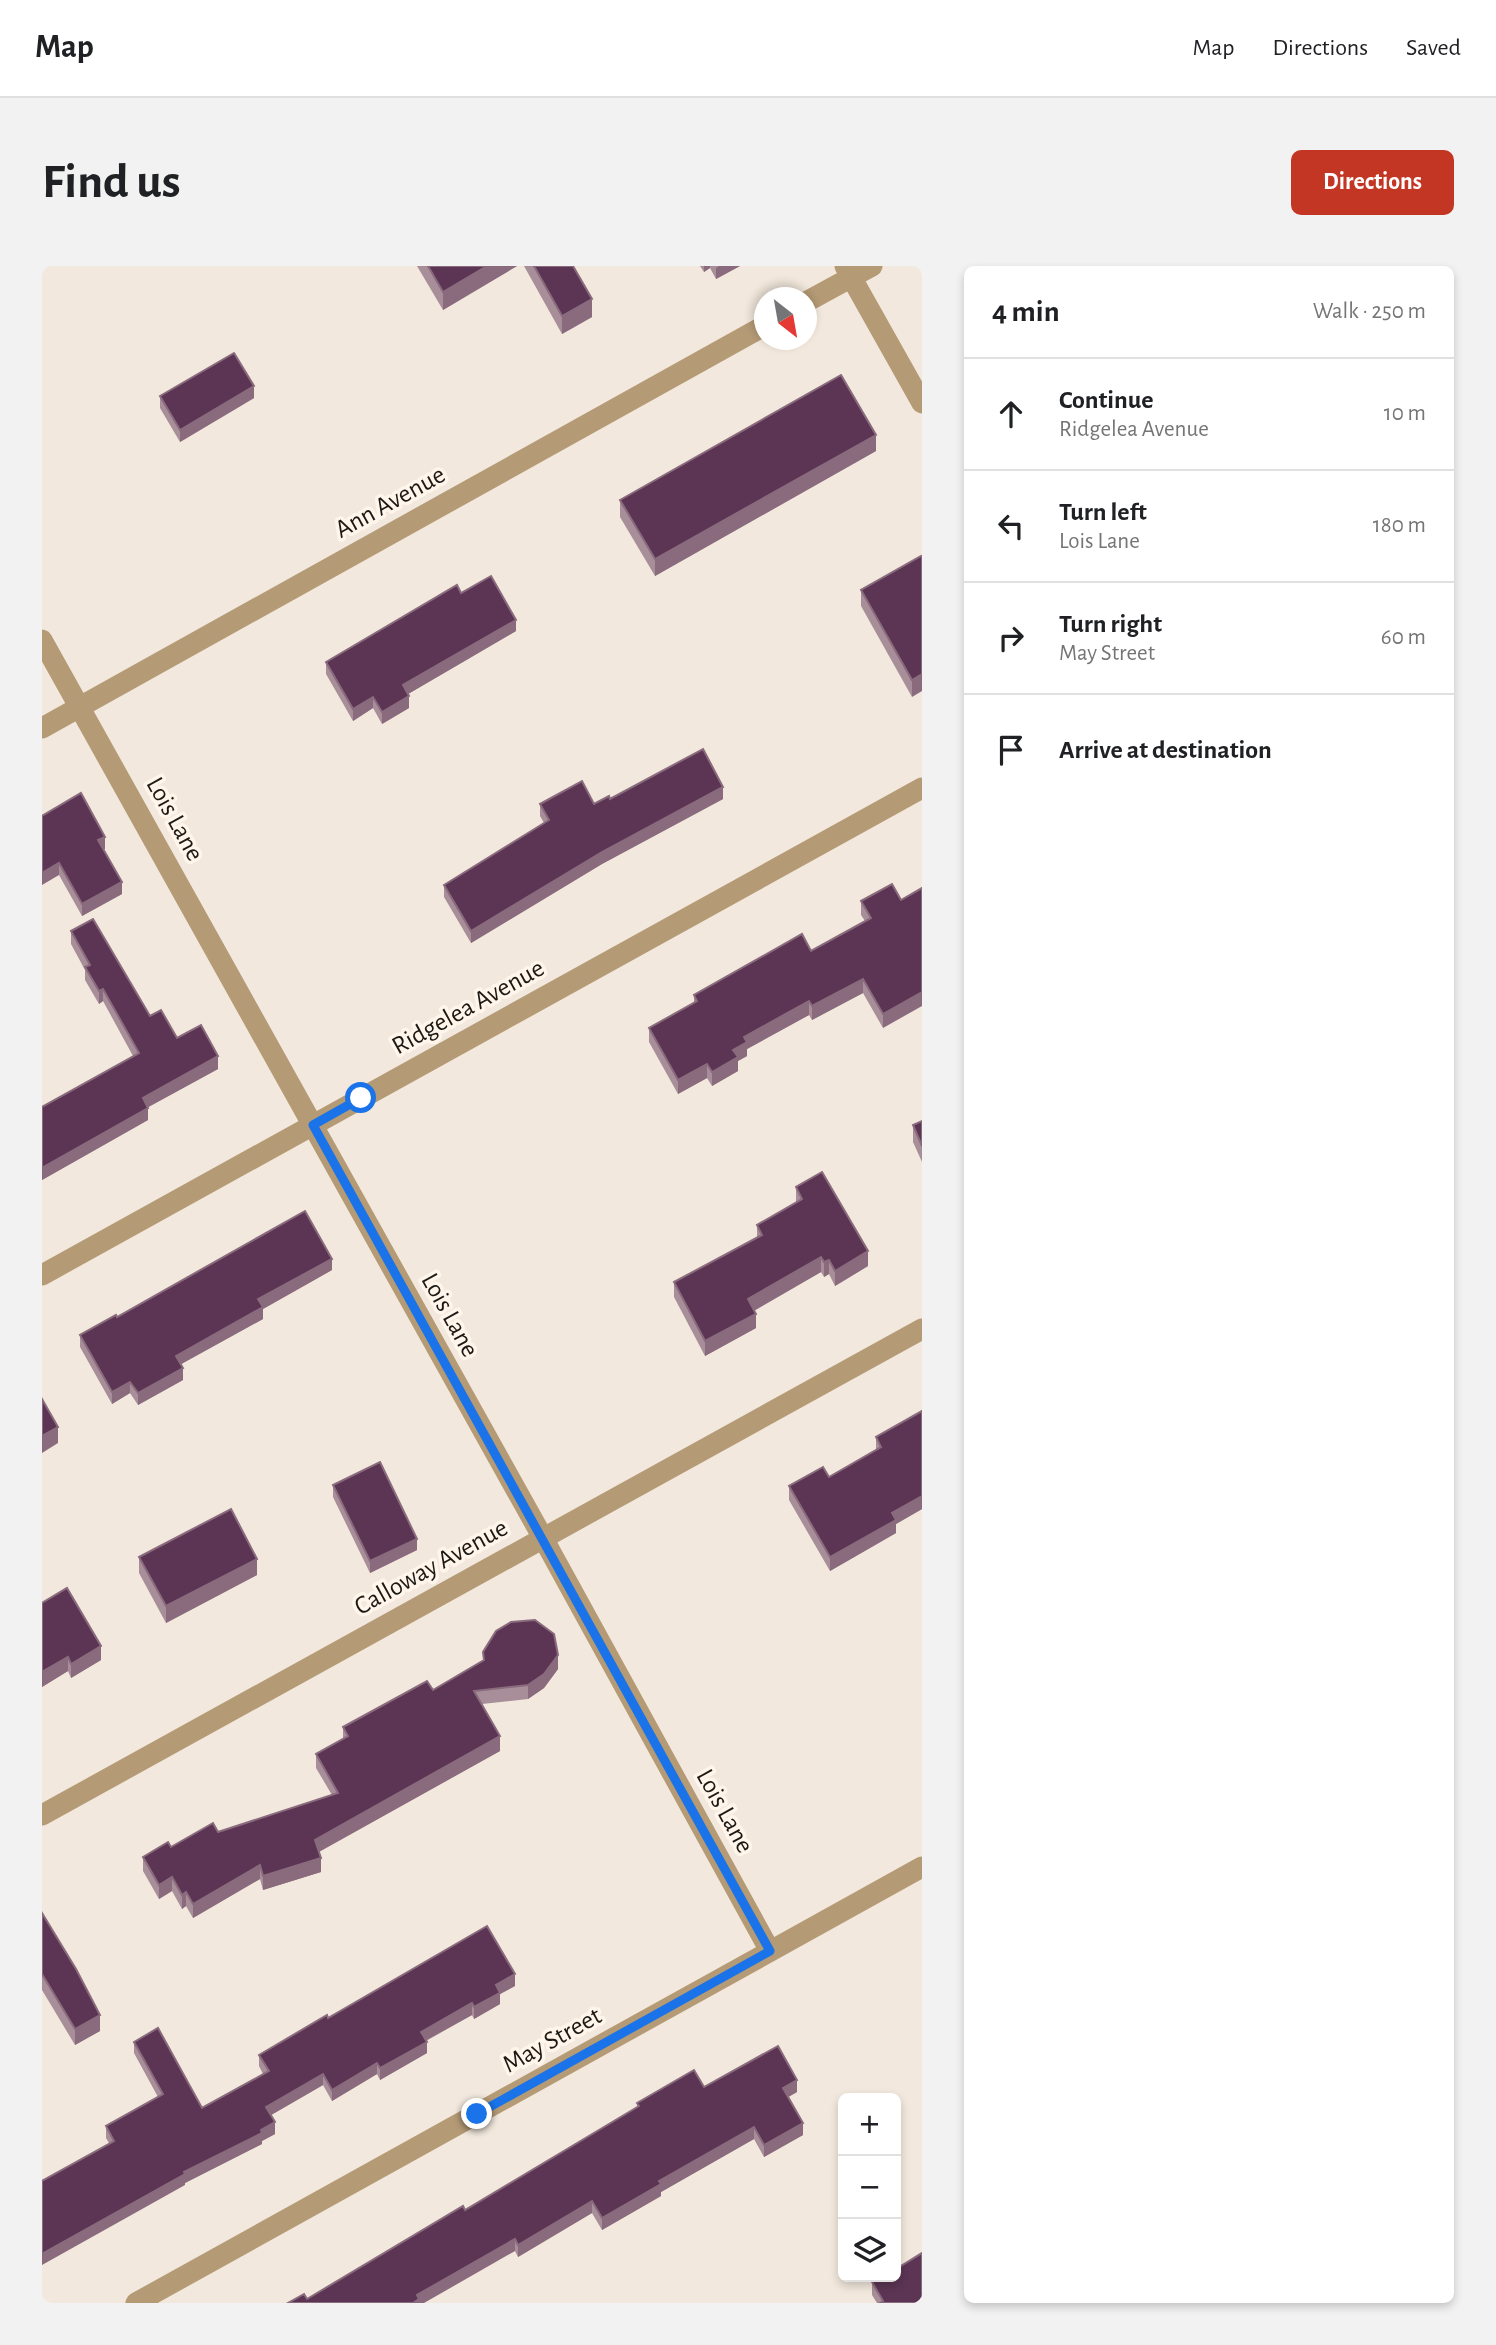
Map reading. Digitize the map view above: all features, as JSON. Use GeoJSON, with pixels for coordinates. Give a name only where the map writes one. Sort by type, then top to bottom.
{"type":"FeatureCollection","features":[{"type":"Feature","properties":{"kind":"street"},"geometry":{"type":"LineString","coordinates":[[817,295],[848,272],[872,266]]}},
{"type":"Feature","properties":{"kind":"street"},"geometry":{"type":"LineString","coordinates":[[848,272],[922,403]]}},
{"type":"Feature","properties":{"kind":"street","name":"Ann Avenue"},"geometry":{"type":"LineString","coordinates":[[42,727],[754,332]]}},
{"type":"Feature","properties":{"kind":"street","name":"Lois Lane"},"geometry":{"type":"LineString","coordinates":[[42,640],[770,1951]]}},
{"type":"Feature","properties":{"kind":"street","name":"Ridgelea Avenue"},"geometry":{"type":"LineString","coordinates":[[42,1275],[922,788]]}},
{"type":"Feature","properties":{"kind":"street","name":"Calloway Avenue"},"geometry":{"type":"LineString","coordinates":[[42,1815],[922,1329]]}},
{"type":"Feature","properties":{"kind":"street","name":"May Street"},"geometry":{"type":"LineString","coordinates":[[136,2303],[922,1867]]}},
{"type":"Feature","properties":{"kind":"building"},"geometry":{"type":"Polygon","coordinates":[[[428,266],[487,266],[443,292],[428,266]]]}},
{"type":"Feature","properties":{"kind":"building"},"geometry":{"type":"Polygon","coordinates":[[[534,266],[573,266],[592,299],[562,316],[534,266]]]}},
{"type":"Feature","properties":{"kind":"building"},"geometry":{"type":"Polygon","coordinates":[[[234,353],[254,386],[180,430],[160,396],[234,353]]]}},
{"type":"Feature","properties":{"kind":"building"},"geometry":{"type":"Polygon","coordinates":[[[841,375],[876,435],[655,559],[620,500],[841,375]]]}},
{"type":"Feature","properties":{"kind":"building"},"geometry":{"type":"Polygon","coordinates":[[[921,556],[922,674],[912,680],[861,590],[921,556]]]}},
{"type":"Feature","properties":{"kind":"building"},"geometry":{"type":"Polygon","coordinates":[[[491,576],[516,620],[403,685],[409,696],[382,712],[373,697],[353,709],[326,662],[457,585],[461,593],[491,576]]]}},
{"type":"Feature","properties":{"kind":"building"},"geometry":{"type":"Polygon","coordinates":[[[703,749],[723,787],[602,852],[471,931],[444,885],[549,820],[540,804],[582,781],[594,804],[609,796],[610,799],[703,749]]]}},
{"type":"Feature","properties":{"kind":"building"},"geometry":{"type":"Polygon","coordinates":[[[81,793],[105,837],[98,840],[122,882],[82,904],[59,863],[42,873],[42,816],[81,793]]]}},
{"type":"Feature","properties":{"kind":"building"},"geometry":{"type":"Polygon","coordinates":[[[892,884],[901,900],[922,888],[922,992],[883,1014],[863,979],[812,1006],[809,1001],[744,1037],[747,1042],[733,1050],[738,1057],[712,1072],[707,1064],[678,1080],[649,1028],[697,1001],[694,995],[802,934],[811,951],[871,918],[861,901],[892,884]]]}},
{"type":"Feature","properties":{"kind":"building"},"geometry":{"type":"Polygon","coordinates":[[[93,919],[150,1016],[161,1010],[177,1038],[201,1025],[218,1056],[143,1098],[148,1108],[42,1168],[42,1107],[139,1053],[103,989],[99,991],[85,967],[90,965],[71,931],[93,919]]]}},
{"type":"Feature","properties":{"kind":"building"},"geometry":{"type":"Polygon","coordinates":[[[922,1121],[922,1146],[913,1125],[922,1121]]]}},
{"type":"Feature","properties":{"kind":"building"},"geometry":{"type":"Polygon","coordinates":[[[822,1172],[868,1251],[835,1271],[829,1260],[824,1262],[821,1257],[748,1299],[756,1314],[705,1341],[674,1282],[762,1235],[757,1225],[802,1199],[796,1187],[822,1172]]]}},
{"type":"Feature","properties":{"kind":"building"},"geometry":{"type":"Polygon","coordinates":[[[305,1211],[332,1259],[258,1299],[263,1307],[176,1356],[183,1368],[138,1393],[130,1382],[112,1392],[80,1335],[305,1211]]]}},
{"type":"Feature","properties":{"kind":"building"},"geometry":{"type":"Polygon","coordinates":[[[42,1399],[58,1427],[42,1436],[42,1399]]]}},
{"type":"Feature","properties":{"kind":"building"},"geometry":{"type":"Polygon","coordinates":[[[922,1411],[922,1496],[892,1513],[896,1520],[830,1557],[789,1486],[823,1467],[829,1477],[881,1447],[876,1437],[922,1411]]]}},
{"type":"Feature","properties":{"kind":"building"},"geometry":{"type":"Polygon","coordinates":[[[380,1462],[417,1539],[370,1561],[333,1485],[380,1462]]]}},
{"type":"Feature","properties":{"kind":"building"},"geometry":{"type":"Polygon","coordinates":[[[231,1509],[257,1559],[166,1606],[139,1557],[231,1509]]]}},
{"type":"Feature","properties":{"kind":"building"},"geometry":{"type":"Polygon","coordinates":[[[67,1588],[101,1646],[71,1664],[68,1657],[42,1672],[42,1603],[67,1588]]]}},
{"type":"Feature","properties":{"kind":"building"},"geometry":{"type":"Polygon","coordinates":[[[535,1620],[554,1634],[558,1655],[544,1674],[528,1685],[474,1691],[500,1736],[315,1840],[321,1858],[263,1876],[260,1865],[193,1904],[186,1892],[182,1895],[172,1877],[159,1885],[143,1857],[168,1842],[171,1847],[213,1823],[218,1832],[338,1793],[316,1754],[348,1736],[343,1727],[427,1681],[433,1690],[484,1660],[483,1652],[496,1631],[511,1622],[535,1620]]]}},
{"type":"Feature","properties":{"kind":"building"},"geometry":{"type":"Polygon","coordinates":[[[42,1913],[100,2015],[75,2029],[42,1974],[42,1913]]]}},
{"type":"Feature","properties":{"kind":"building"},"geometry":{"type":"Polygon","coordinates":[[[487,1926],[515,1974],[496,1985],[500,1993],[474,2007],[472,2003],[421,2032],[427,2042],[380,2068],[377,2063],[332,2090],[323,2074],[266,2107],[275,2122],[261,2130],[262,2133],[184,2172],[185,2174],[42,2254],[42,2181],[114,2141],[106,2126],[163,2094],[134,2042],[158,2028],[202,2108],[269,2071],[259,2055],[487,1926]]]}},
{"type":"Feature","properties":{"kind":"building"},"geometry":{"type":"Polygon","coordinates":[[[778,2046],[797,2080],[783,2088],[803,2123],[764,2145],[754,2127],[659,2181],[661,2184],[602,2218],[592,2201],[518,2245],[515,2239],[417,2295],[419,2299],[413,2303],[288,2303],[304,2294],[307,2299],[463,2206],[465,2210],[694,2070],[704,2087],[778,2046]]]}},
{"type":"Feature","properties":{"kind":"building"},"geometry":{"type":"Polygon","coordinates":[[[922,2253],[922,2303],[880,2303],[883,2301],[872,2282],[901,2282],[901,2266],[922,2253]]]}},
{"type":"Feature","properties":{"kind":"route"},"geometry":{"type":"LineString","coordinates":[[361,1098],[313,1125],[770,1951],[477,2114]]}}]}
